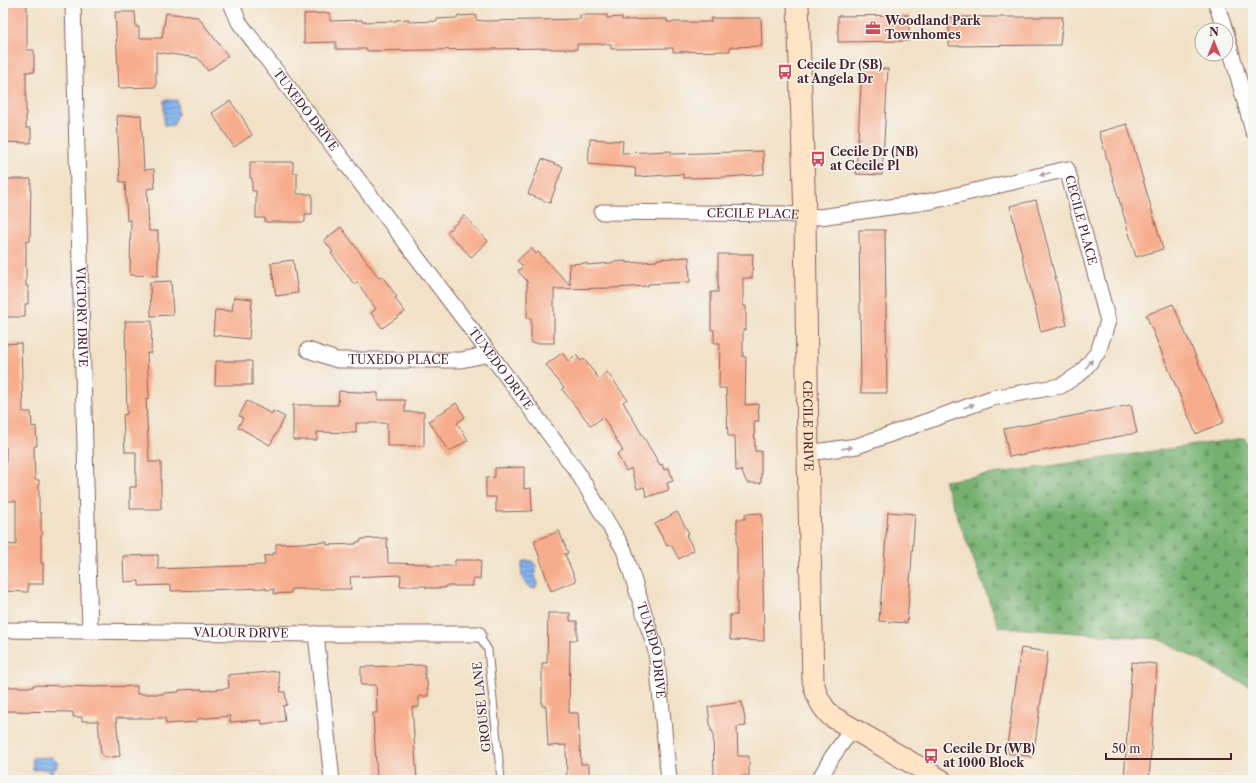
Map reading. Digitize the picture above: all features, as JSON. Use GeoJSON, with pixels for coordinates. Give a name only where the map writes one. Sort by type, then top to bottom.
{"type":"FeatureCollection","features":[{"type":"Feature","properties":{"kind":"street","name":"VICTORY DRIVE"},"geometry":{"type":"LineString","coordinates":[[73,3],[90,631]]}},
{"type":"Feature","properties":{"kind":"street","name":"TUXEDO DRIVE"},"geometry":{"type":"LineString","coordinates":[[231,3],[240,22],[490,354],[578,474],[624,550],[656,651],[669,780]]}},
{"type":"Feature","properties":{"kind":"street","name":"CECILE DRIVE"},"geometry":{"type":"LineString","coordinates":[[798,3],[805,216],[808,453],[813,680],[815,692],[824,710],[831,716],[941,780]]}},
{"type":"Feature","properties":{"kind":"street"},"geometry":{"type":"LineString","coordinates":[[1216,3],[1222,22]]}},
{"type":"Feature","properties":{"kind":"street"},"geometry":{"type":"LineString","coordinates":[[1234,62],[1253,131]]}},
{"type":"Feature","properties":{"kind":"street","name":"CECILE PLACE"},"geometry":{"type":"LineString","coordinates":[[602,212],[784,214],[820,217],[932,202],[1067,169],[1108,321],[1098,352],[1082,372],[1061,386],[992,398],[857,446],[808,453]]}},
{"type":"Feature","properties":{"kind":"street","name":"TUXEDO PLACE"},"geometry":{"type":"LineString","coordinates":[[308,350],[338,360],[461,360],[490,354]]}},
{"type":"Feature","properties":{"kind":"street","name":"VALOUR DRIVE"},"geometry":{"type":"LineString","coordinates":[[3,630],[316,634],[478,634]]}},
{"type":"Feature","properties":{"kind":"street"},"geometry":{"type":"LineString","coordinates":[[316,634],[332,780]]}},
{"type":"Feature","properties":{"kind":"street"},"geometry":{"type":"LineString","coordinates":[[819,780],[832,757],[852,729]]}},
{"type":"Feature","properties":{"kind":"lane","name":"GROUSE LANE"},"geometry":{"type":"LineString","coordinates":[[478,634],[488,650],[501,780]]}},
{"type":"Feature","properties":{"kind":"green space"},"geometry":{"type":"Polygon","coordinates":[[[1245,438],[1253,457],[1253,688],[1158,639],[999,627],[944,481],[1245,438]]]}},
{"type":"Feature","properties":{"kind":"water"},"geometry":{"type":"Polygon","coordinates":[[[164,100],[177,100],[178,114],[173,126],[164,125],[164,100]]]}},
{"type":"Feature","properties":{"kind":"water"},"geometry":{"type":"Polygon","coordinates":[[[527,560],[532,561],[536,566],[535,576],[538,583],[534,589],[527,585],[522,578],[521,570],[523,562],[527,560]]]}},
{"type":"Feature","properties":{"kind":"water"},"geometry":{"type":"Polygon","coordinates":[[[51,757],[59,764],[51,773],[46,769],[33,770],[32,758],[51,757]]]}},
{"type":"Feature","properties":{"kind":"building"},"geometry":{"type":"Polygon","coordinates":[[[3,3],[27,3],[27,50],[34,50],[34,72],[26,72],[26,128],[31,128],[31,143],[3,142],[3,3]]]}},
{"type":"Feature","properties":{"kind":"building"},"geometry":{"type":"Polygon","coordinates":[[[115,12],[135,12],[136,27],[139,27],[139,38],[162,38],[166,13],[198,17],[228,56],[208,71],[198,58],[156,52],[156,87],[119,88],[115,12]]]}},
{"type":"Feature","properties":{"kind":"building"},"geometry":{"type":"Polygon","coordinates":[[[330,13],[330,21],[362,20],[362,22],[409,19],[409,22],[437,21],[437,19],[476,15],[476,20],[485,21],[580,19],[580,15],[607,15],[607,18],[622,17],[622,20],[667,19],[667,22],[711,22],[711,18],[761,18],[762,46],[730,47],[730,51],[673,52],[673,48],[611,49],[611,44],[577,44],[577,49],[551,48],[367,51],[367,49],[336,49],[336,42],[304,43],[304,14],[330,13]]]}},
{"type":"Feature","properties":{"kind":"building","name":"Woodland Park Townhomes"},"geometry":{"type":"Polygon","coordinates":[[[909,15],[909,41],[838,42],[838,16],[909,15]]]}},
{"type":"Feature","properties":{"kind":"building"},"geometry":{"type":"Polygon","coordinates":[[[949,17],[1063,17],[1060,45],[949,46],[949,17]]]}},
{"type":"Feature","properties":{"kind":"building"},"geometry":{"type":"Polygon","coordinates":[[[862,68],[888,69],[882,175],[856,174],[862,68]]]}},
{"type":"Feature","properties":{"kind":"building"},"geometry":{"type":"Polygon","coordinates":[[[230,101],[242,117],[252,135],[234,147],[212,113],[230,101]]]}},
{"type":"Feature","properties":{"kind":"building"},"geometry":{"type":"Polygon","coordinates":[[[141,115],[144,170],[154,169],[155,188],[147,189],[149,231],[158,231],[158,276],[130,275],[131,220],[127,221],[125,182],[120,182],[117,116],[141,115]]]}},
{"type":"Feature","properties":{"kind":"building"},"geometry":{"type":"Polygon","coordinates":[[[1127,124],[1163,249],[1136,257],[1099,132],[1127,124]]]}},
{"type":"Feature","properties":{"kind":"building"},"geometry":{"type":"Polygon","coordinates":[[[590,139],[623,141],[622,153],[671,151],[672,154],[763,151],[764,174],[728,177],[683,178],[683,174],[636,177],[635,168],[588,164],[590,139]]]}},
{"type":"Feature","properties":{"kind":"building"},"geometry":{"type":"Polygon","coordinates":[[[542,159],[563,167],[550,203],[528,194],[542,159]]]}},
{"type":"Feature","properties":{"kind":"building"},"geometry":{"type":"Polygon","coordinates":[[[250,162],[293,162],[293,173],[297,173],[297,194],[312,194],[312,214],[305,214],[305,222],[265,222],[265,218],[256,218],[256,191],[252,191],[250,162]]]}},
{"type":"Feature","properties":{"kind":"building"},"geometry":{"type":"Polygon","coordinates":[[[3,179],[31,179],[30,241],[26,241],[26,286],[28,286],[28,304],[25,304],[25,317],[3,317],[3,179]]]}},
{"type":"Feature","properties":{"kind":"building"},"geometry":{"type":"Polygon","coordinates":[[[1036,200],[1067,325],[1041,332],[1010,206],[1036,200]]]}},
{"type":"Feature","properties":{"kind":"building"},"geometry":{"type":"Polygon","coordinates":[[[464,216],[488,241],[471,257],[447,232],[464,216]]]}},
{"type":"Feature","properties":{"kind":"building"},"geometry":{"type":"Polygon","coordinates":[[[341,227],[379,278],[382,276],[397,297],[395,298],[405,312],[382,328],[371,313],[376,309],[357,282],[354,284],[331,253],[333,252],[324,240],[341,227]]]}},
{"type":"Feature","properties":{"kind":"building"},"geometry":{"type":"Polygon","coordinates":[[[859,230],[885,230],[887,393],[861,393],[859,230]]]}},
{"type":"Feature","properties":{"kind":"building"},"geometry":{"type":"Polygon","coordinates":[[[531,248],[536,254],[538,252],[570,285],[569,264],[587,263],[587,265],[626,261],[626,263],[689,257],[690,282],[648,284],[648,286],[613,288],[554,289],[554,343],[531,343],[531,318],[527,318],[527,281],[518,271],[523,266],[517,261],[531,248]]]}},
{"type":"Feature","properties":{"kind":"building"},"geometry":{"type":"Polygon","coordinates":[[[718,254],[753,254],[752,278],[743,278],[743,306],[746,306],[746,330],[743,330],[743,357],[746,357],[745,405],[758,404],[759,421],[754,421],[755,451],[761,451],[761,483],[747,483],[741,470],[736,471],[735,436],[728,436],[726,388],[719,388],[720,343],[714,343],[714,330],[711,330],[711,292],[718,292],[718,254]]]}},
{"type":"Feature","properties":{"kind":"building"},"geometry":{"type":"Polygon","coordinates":[[[293,260],[298,293],[276,296],[271,263],[293,260]]]}},
{"type":"Feature","properties":{"kind":"building"},"geometry":{"type":"Polygon","coordinates":[[[171,281],[173,315],[151,316],[150,282],[171,281]]]}},
{"type":"Feature","properties":{"kind":"building"},"geometry":{"type":"Polygon","coordinates":[[[234,297],[252,299],[249,339],[213,335],[215,310],[232,311],[234,297]]]}},
{"type":"Feature","properties":{"kind":"building"},"geometry":{"type":"Polygon","coordinates":[[[1173,304],[1224,422],[1196,434],[1146,315],[1173,304]]]}},
{"type":"Feature","properties":{"kind":"building"},"geometry":{"type":"Polygon","coordinates":[[[125,321],[152,321],[151,353],[147,353],[149,398],[146,399],[149,462],[161,462],[161,509],[130,509],[130,487],[136,487],[136,452],[125,452],[123,415],[127,414],[125,321]]]}},
{"type":"Feature","properties":{"kind":"building"},"geometry":{"type":"Polygon","coordinates":[[[21,343],[23,412],[31,412],[32,427],[36,426],[37,446],[34,446],[35,480],[39,480],[39,512],[41,513],[41,530],[43,533],[41,536],[41,563],[43,563],[43,584],[28,584],[28,592],[4,591],[5,544],[16,545],[16,501],[6,501],[6,447],[4,447],[3,419],[3,344],[21,343]]]}},
{"type":"Feature","properties":{"kind":"building"},"geometry":{"type":"Polygon","coordinates":[[[562,353],[569,362],[576,355],[581,361],[584,359],[599,379],[607,372],[627,399],[623,402],[660,465],[662,464],[664,470],[669,468],[673,481],[667,483],[669,490],[647,497],[644,487],[637,489],[631,468],[626,471],[617,454],[623,451],[603,417],[591,426],[562,389],[564,388],[546,365],[562,353]]]}},
{"type":"Feature","properties":{"kind":"building"},"geometry":{"type":"Polygon","coordinates":[[[216,361],[251,361],[252,385],[215,385],[216,361]]]}},
{"type":"Feature","properties":{"kind":"building"},"geometry":{"type":"Polygon","coordinates":[[[339,391],[378,393],[378,400],[405,400],[405,412],[424,412],[424,446],[387,446],[387,423],[356,423],[356,433],[317,432],[317,440],[293,440],[293,405],[338,405],[339,391]]]}},
{"type":"Feature","properties":{"kind":"building"},"geometry":{"type":"Polygon","coordinates":[[[247,401],[272,414],[273,411],[285,417],[270,445],[238,427],[243,418],[239,416],[247,401]]]}},
{"type":"Feature","properties":{"kind":"building"},"geometry":{"type":"Polygon","coordinates":[[[456,403],[465,417],[457,423],[468,440],[449,452],[429,421],[456,403]]]}},
{"type":"Feature","properties":{"kind":"building"},"geometry":{"type":"Polygon","coordinates":[[[1131,405],[1137,433],[1009,457],[1004,429],[1131,405]]]}},
{"type":"Feature","properties":{"kind":"building"},"geometry":{"type":"Polygon","coordinates":[[[524,467],[524,489],[531,488],[532,511],[496,512],[496,497],[486,497],[486,478],[495,477],[495,468],[524,467]]]}},
{"type":"Feature","properties":{"kind":"building"},"geometry":{"type":"Polygon","coordinates":[[[677,512],[689,533],[686,535],[694,550],[679,559],[671,545],[667,546],[655,524],[677,512]]]}},
{"type":"Feature","properties":{"kind":"building"},"geometry":{"type":"Polygon","coordinates":[[[888,512],[915,514],[907,623],[879,621],[888,512]]]}},
{"type":"Feature","properties":{"kind":"building"},"geometry":{"type":"Polygon","coordinates":[[[762,513],[764,641],[730,640],[730,615],[737,615],[737,519],[745,519],[745,514],[762,513]]]}},
{"type":"Feature","properties":{"kind":"building"},"geometry":{"type":"Polygon","coordinates":[[[559,531],[568,553],[565,554],[576,581],[551,591],[534,541],[559,531]]]}},
{"type":"Feature","properties":{"kind":"building"},"geometry":{"type":"Polygon","coordinates":[[[387,538],[388,563],[455,566],[455,560],[481,560],[480,579],[473,579],[473,586],[426,588],[426,586],[400,586],[401,575],[350,577],[351,589],[291,589],[291,593],[274,594],[274,589],[266,590],[266,588],[171,591],[171,585],[139,586],[139,581],[124,582],[123,556],[158,555],[158,569],[265,565],[264,556],[273,555],[273,553],[276,553],[276,544],[327,542],[327,545],[356,544],[356,542],[361,542],[361,539],[387,538]]]}},
{"type":"Feature","properties":{"kind":"building"},"geometry":{"type":"Polygon","coordinates":[[[548,613],[570,613],[570,621],[577,621],[577,640],[570,640],[569,713],[578,713],[581,764],[589,764],[589,780],[567,780],[566,745],[548,746],[546,706],[542,706],[542,663],[547,663],[548,613]]]}},
{"type":"Feature","properties":{"kind":"building"},"geometry":{"type":"Polygon","coordinates":[[[1021,648],[1048,652],[1033,757],[1006,753],[1021,648]]]}},
{"type":"Feature","properties":{"kind":"building"},"geometry":{"type":"Polygon","coordinates":[[[1132,662],[1157,664],[1149,780],[1124,780],[1132,662]]]}},
{"type":"Feature","properties":{"kind":"building"},"geometry":{"type":"Polygon","coordinates":[[[425,665],[425,679],[427,679],[428,696],[419,696],[419,707],[412,707],[417,780],[377,780],[373,713],[377,713],[376,685],[361,685],[361,667],[425,665]]]}},
{"type":"Feature","properties":{"kind":"building"},"geometry":{"type":"Polygon","coordinates":[[[278,671],[281,692],[285,692],[287,705],[283,706],[285,721],[263,724],[261,720],[230,722],[230,716],[197,719],[197,722],[166,724],[165,718],[116,718],[120,756],[106,758],[101,754],[98,721],[82,721],[82,717],[73,717],[73,712],[3,711],[3,687],[33,687],[33,685],[95,687],[137,686],[137,694],[163,694],[179,692],[179,690],[202,689],[202,691],[229,688],[228,675],[278,671]]]}},
{"type":"Feature","properties":{"kind":"building"},"geometry":{"type":"Polygon","coordinates":[[[742,702],[746,726],[737,727],[738,756],[749,756],[749,776],[714,777],[713,731],[711,731],[708,707],[742,702]]]}},
{"type":"Feature","properties":{"kind":"place","name":"Woodland Park Townhomes"},"geometry":{"type":"Point","coordinates":[873,28]}},
{"type":"Feature","properties":{"kind":"place","name":"Cecile Dr (SB) at Angela Dr"},"geometry":{"type":"Point","coordinates":[785,72]}},
{"type":"Feature","properties":{"kind":"place","name":"Cecile Dr (NB) at Cecile Pl"},"geometry":{"type":"Point","coordinates":[818,159]}},
{"type":"Feature","properties":{"kind":"place","name":"Cecile Dr (WB) at 1000 Block"},"geometry":{"type":"Point","coordinates":[931,756]}}]}
